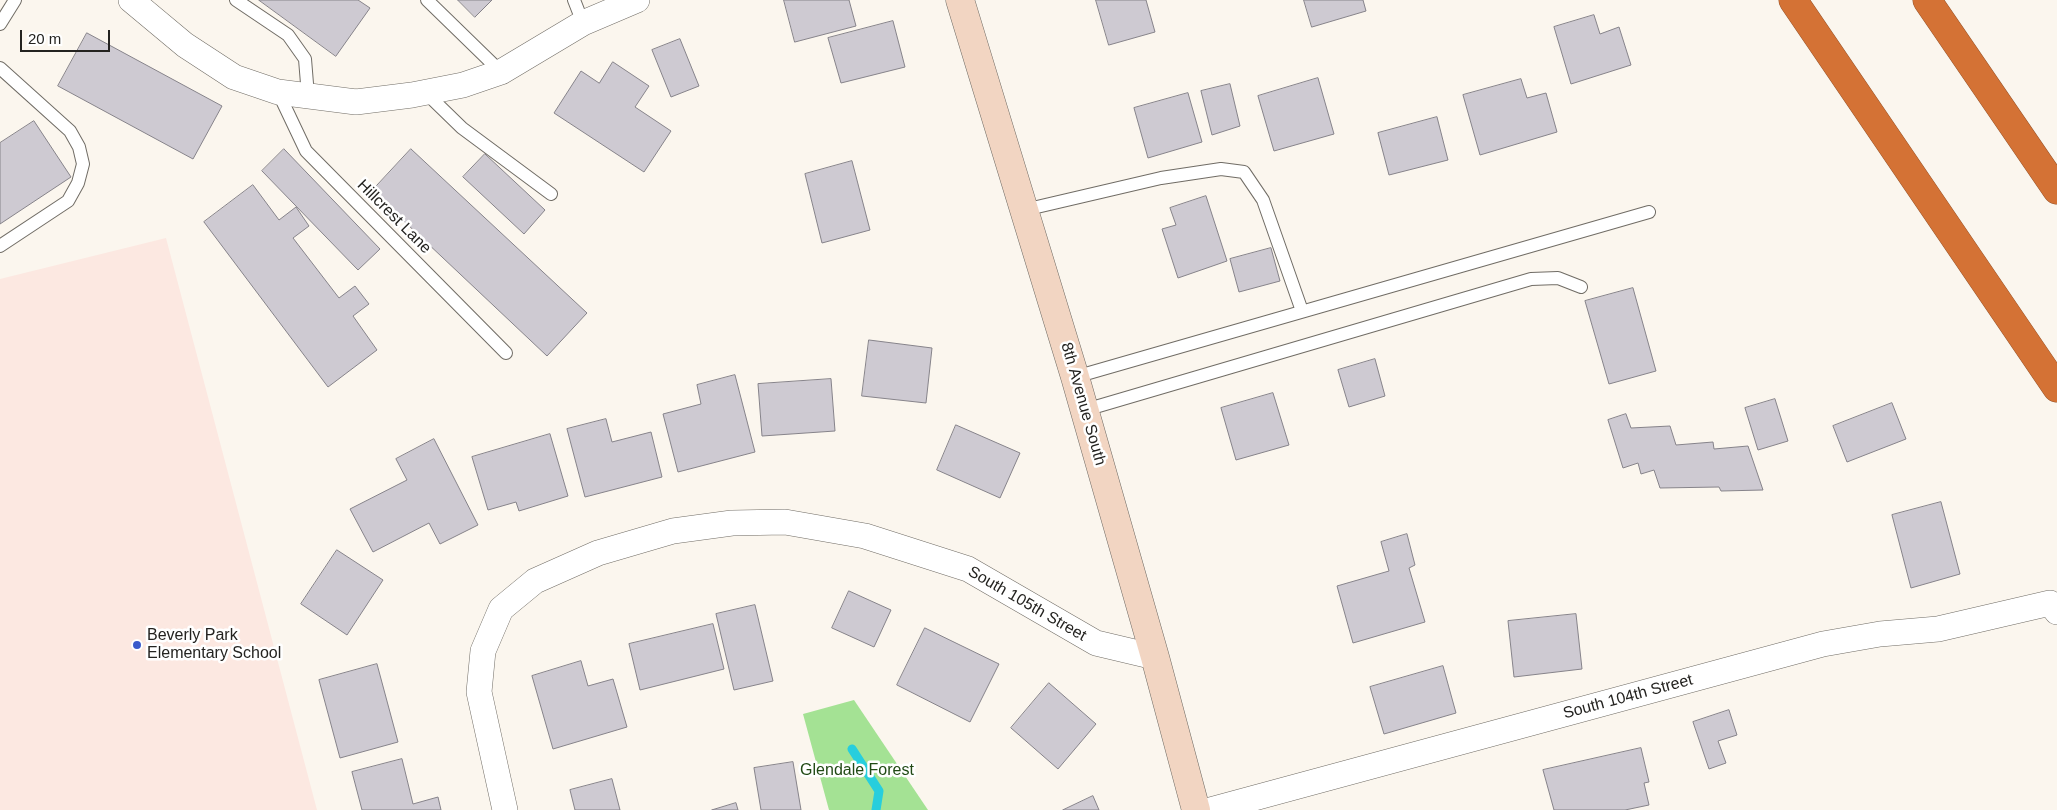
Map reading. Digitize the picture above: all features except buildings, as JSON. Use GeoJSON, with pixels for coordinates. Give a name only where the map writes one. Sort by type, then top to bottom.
{"type":"FeatureCollection","features":[{"type":"Feature","properties":{"kind":"highway"},"geometry":{"type":"LineString","coordinates":[[1793,0],[2057,388]]}},
{"type":"Feature","properties":{"kind":"highway"},"geometry":{"type":"LineString","coordinates":[[1927,0],[2057,190]]}},
{"type":"Feature","properties":{"kind":"street"},"geometry":{"type":"LineString","coordinates":[[131,0],[185,45],[234,77],[278,92],[356,102],[426,93],[463,85],[501,72],[583,23],[638,0]]}},
{"type":"Feature","properties":{"kind":"street","name":"8th Avenue South"},"geometry":{"type":"LineString","coordinates":[[960,0],[1085,410],[1156,658],[1196,810]]}},
{"type":"Feature","properties":{"kind":"street","name":"South 105th Street"},"geometry":{"type":"LineString","coordinates":[[504,810],[479,692],[483,651],[501,608],[535,581],[598,553],[673,531],[732,523],[785,522],[865,536],[968,569],[1096,643],[1156,658]]}},
{"type":"Feature","properties":{"kind":"street","name":"South 104th Street"},"geometry":{"type":"LineString","coordinates":[[1210,810],[1823,644],[1880,634],[1938,629],[2053,608]]}},
{"type":"Feature","properties":{"kind":"lane"},"geometry":{"type":"LineString","coordinates":[[0,24],[14,0]]}},
{"type":"Feature","properties":{"kind":"lane"},"geometry":{"type":"LineString","coordinates":[[236,0],[288,35],[305,59],[308,96]]}},
{"type":"Feature","properties":{"kind":"lane"},"geometry":{"type":"LineString","coordinates":[[427,0],[501,72]]}},
{"type":"Feature","properties":{"kind":"lane"},"geometry":{"type":"LineString","coordinates":[[574,0],[583,23]]}},
{"type":"Feature","properties":{"kind":"lane"},"geometry":{"type":"LineString","coordinates":[[0,68],[70,130],[80,147],[83,164],[78,183],[68,201],[0,246]]}},
{"type":"Feature","properties":{"kind":"lane","name":"Hillcrest Lane"},"geometry":{"type":"LineString","coordinates":[[278,92],[306,151],[506,353]]}},
{"type":"Feature","properties":{"kind":"lane"},"geometry":{"type":"LineString","coordinates":[[426,93],[462,128],[551,194]]}},
{"type":"Feature","properties":{"kind":"lane"},"geometry":{"type":"LineString","coordinates":[[1024,210],[1161,178],[1221,169],[1244,172],[1263,200],[1302,311]]}},
{"type":"Feature","properties":{"kind":"lane"},"geometry":{"type":"LineString","coordinates":[[1075,377],[1649,212]]}},
{"type":"Feature","properties":{"kind":"lane"},"geometry":{"type":"LineString","coordinates":[[1085,410],[1531,280],[1558,278],[1581,287]]}},
{"type":"Feature","properties":{"kind":"shaded area","name":"Beverly Park Elementary School"},"geometry":{"type":"Polygon","coordinates":[[[166,238],[317,810],[0,810],[0,279],[166,238]]]}},
{"type":"Feature","properties":{"kind":"green space","name":"Glendale Forest"},"geometry":{"type":"Polygon","coordinates":[[[854,700],[928,810],[829,810],[803,714],[854,700]]]}},
{"type":"Feature","properties":{"kind":"waterway"},"geometry":{"type":"LineString","coordinates":[[852,749],[879,791],[876,810]]}},
{"type":"Feature","properties":{"kind":"place","name":"Beverly Park Elementary School"},"geometry":{"type":"Point","coordinates":[137,645]}}]}
